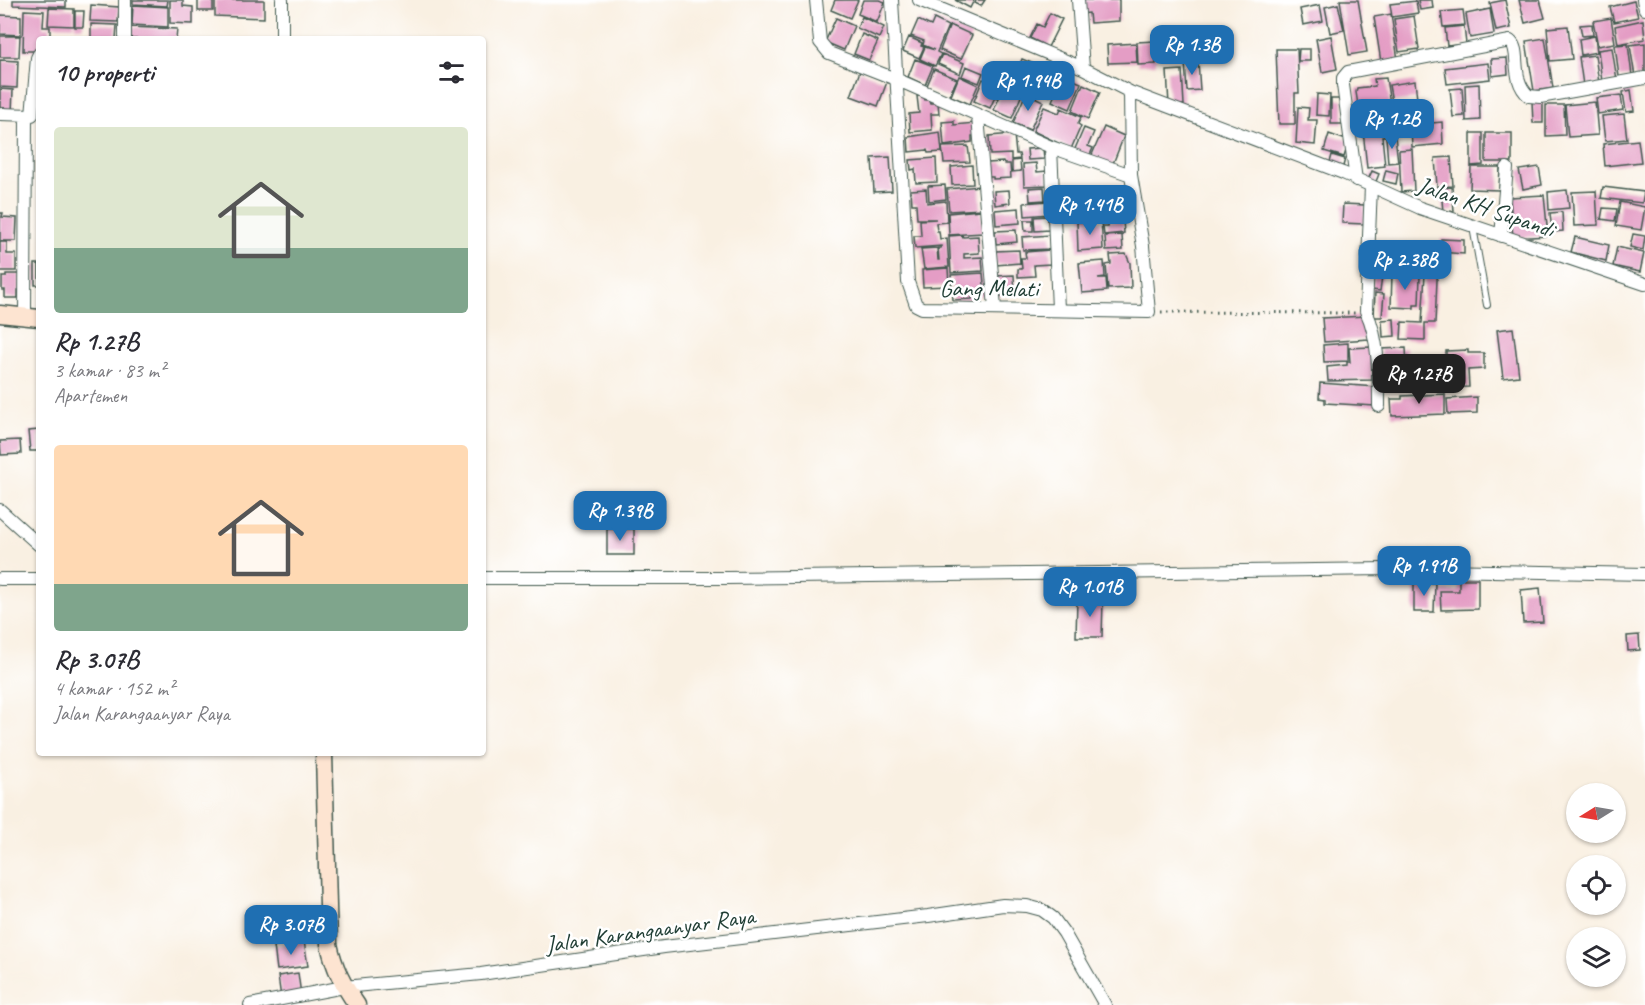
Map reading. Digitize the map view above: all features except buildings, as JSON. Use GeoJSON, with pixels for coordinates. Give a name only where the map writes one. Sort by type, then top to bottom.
{"type":"FeatureCollection","features":[{"type":"Feature","properties":{"kind":"main road"},"geometry":{"type":"LineString","coordinates":[[0,314],[32,317]]}},
{"type":"Feature","properties":{"kind":"main road"},"geometry":{"type":"LineString","coordinates":[[324,756],[329,944],[333,964],[344,987],[357,1005]]}},
{"type":"Feature","properties":{"kind":"street"},"geometry":{"type":"LineString","coordinates":[[124,36],[125,0]]}},
{"type":"Feature","properties":{"kind":"street"},"geometry":{"type":"LineString","coordinates":[[282,0],[282,36]]}},
{"type":"Feature","properties":{"kind":"street"},"geometry":{"type":"LineString","coordinates":[[816,0],[820,42],[823,48],[830,53],[898,80],[1050,147],[1131,175]]}},
{"type":"Feature","properties":{"kind":"street","name":"Gang Melati"},"geometry":{"type":"LineString","coordinates":[[892,0],[908,282],[916,305],[922,308],[1149,312]]}},
{"type":"Feature","properties":{"kind":"street"},"geometry":{"type":"LineString","coordinates":[[919,0],[1083,68],[1078,0]]}},
{"type":"Feature","properties":{"kind":"street"},"geometry":{"type":"LineString","coordinates":[[1642,0],[1645,9]]}},
{"type":"Feature","properties":{"kind":"street"},"geometry":{"type":"LineString","coordinates":[[1356,180],[1343,85],[1343,78],[1348,72],[1510,41],[1515,48],[1516,76],[1524,93],[1529,96],[1540,97],[1645,78]]}},
{"type":"Feature","properties":{"kind":"street","name":"Jalan KH Supandi"},"geometry":{"type":"LineString","coordinates":[[1083,68],[1130,92],[1356,180],[1420,208],[1645,284]]}},
{"type":"Feature","properties":{"kind":"street"},"geometry":{"type":"LineString","coordinates":[[32,317],[32,115],[36,69]]}},
{"type":"Feature","properties":{"kind":"street"},"geometry":{"type":"LineString","coordinates":[[1130,92],[1131,175],[1143,246],[1149,312]]}},
{"type":"Feature","properties":{"kind":"street"},"geometry":{"type":"LineString","coordinates":[[0,114],[32,115]]}},
{"type":"Feature","properties":{"kind":"street"},"geometry":{"type":"LineString","coordinates":[[978,117],[995,308]]}},
{"type":"Feature","properties":{"kind":"street"},"geometry":{"type":"LineString","coordinates":[[1050,147],[1058,309]]}},
{"type":"Feature","properties":{"kind":"street"},"geometry":{"type":"LineString","coordinates":[[1501,236],[1507,168]]}},
{"type":"Feature","properties":{"kind":"street"},"geometry":{"type":"LineString","coordinates":[[1371,186],[1365,311],[1373,337],[1379,406]]}},
{"type":"Feature","properties":{"kind":"street"},"geometry":{"type":"LineString","coordinates":[[0,510],[36,542]]}},
{"type":"Feature","properties":{"kind":"street"},"geometry":{"type":"LineString","coordinates":[[486,578],[727,578],[1385,569],[1645,574]]}},
{"type":"Feature","properties":{"kind":"street"},"geometry":{"type":"LineString","coordinates":[[0,579],[36,579]]}},
{"type":"Feature","properties":{"kind":"street","name":"Jalan Karangaanyar Raya"},"geometry":{"type":"LineString","coordinates":[[250,1005],[344,987],[481,974],[664,947],[1003,905],[1028,906],[1042,910],[1053,918],[1064,933],[1104,1005]]}},
{"type":"Feature","properties":{"kind":"lane"},"geometry":{"type":"LineString","coordinates":[[1473,227],[1487,305]]}},
{"type":"Feature","properties":{"kind":"path"},"geometry":{"type":"LineString","coordinates":[[1149,312],[1350,313],[1365,311]]}}]}
